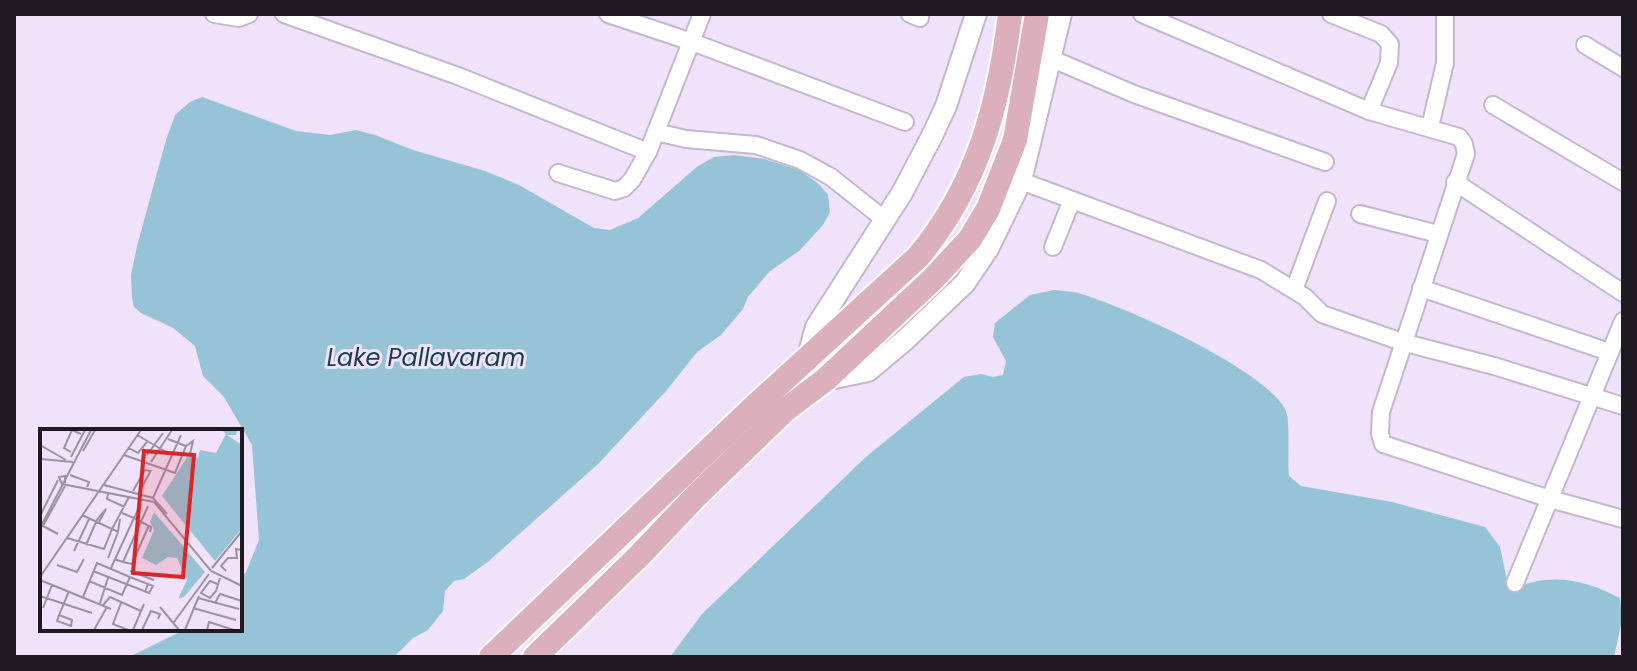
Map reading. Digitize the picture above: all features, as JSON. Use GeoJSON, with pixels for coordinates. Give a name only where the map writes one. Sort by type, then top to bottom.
{"type":"FeatureCollection","features":[{"type":"Feature","properties":{"kind":"main road"},"geometry":{"type":"LineString","coordinates":[[491,657],[754,407],[918,257],[941,230],[986,139],[1010,14]]}},
{"type":"Feature","properties":{"kind":"main road"},"geometry":{"type":"LineString","coordinates":[[535,657],[785,410],[825,380],[933,279],[970,239],[988,209],[1015,140],[1037,14]]}},
{"type":"Feature","properties":{"kind":"street"},"geometry":{"type":"LineString","coordinates":[[214,14],[239,18],[249,14]]}},
{"type":"Feature","properties":{"kind":"street"},"geometry":{"type":"LineString","coordinates":[[284,14],[458,76],[648,152]]}},
{"type":"Feature","properties":{"kind":"street"},"geometry":{"type":"LineString","coordinates":[[608,14],[905,122]]}},
{"type":"Feature","properties":{"kind":"street"},"geometry":{"type":"LineString","coordinates":[[558,173],[615,191],[632,180],[648,152],[702,14]]}},
{"type":"Feature","properties":{"kind":"street"},"geometry":{"type":"LineString","coordinates":[[807,361],[816,327],[902,193],[946,106],[976,14]]}},
{"type":"Feature","properties":{"kind":"street"},"geometry":{"type":"LineString","coordinates":[[825,380],[868,371],[965,283],[988,249],[1021,181],[1061,14]]}},
{"type":"Feature","properties":{"kind":"street"},"geometry":{"type":"LineString","coordinates":[[1142,14],[1369,111],[1459,137],[1466,154],[1381,412],[1383,444],[1550,499],[1623,519]]}},
{"type":"Feature","properties":{"kind":"street"},"geometry":{"type":"LineString","coordinates":[[1331,14],[1381,34],[1390,44],[1389,63],[1369,111]]}},
{"type":"Feature","properties":{"kind":"street"},"geometry":{"type":"LineString","coordinates":[[1430,127],[1445,63],[1445,14]]}},
{"type":"Feature","properties":{"kind":"street"},"geometry":{"type":"LineString","coordinates":[[1585,45],[1623,68]]}},
{"type":"Feature","properties":{"kind":"street"},"geometry":{"type":"LineString","coordinates":[[1050,58],[1134,94],[1325,162]]}},
{"type":"Feature","properties":{"kind":"street"},"geometry":{"type":"LineString","coordinates":[[1493,105],[1623,182]]}},
{"type":"Feature","properties":{"kind":"street"},"geometry":{"type":"LineString","coordinates":[[656,132],[686,139],[756,145],[800,160],[831,177],[885,220]]}},
{"type":"Feature","properties":{"kind":"street"},"geometry":{"type":"LineString","coordinates":[[1021,181],[1261,270],[1294,290],[1322,314],[1402,342],[1494,366],[1623,406]]}},
{"type":"Feature","properties":{"kind":"street"},"geometry":{"type":"LineString","coordinates":[[1455,182],[1623,293]]}},
{"type":"Feature","properties":{"kind":"street"},"geometry":{"type":"LineString","coordinates":[[1053,247],[1072,200]]}},
{"type":"Feature","properties":{"kind":"street"},"geometry":{"type":"LineString","coordinates":[[1294,290],[1327,201]]}},
{"type":"Feature","properties":{"kind":"street"},"geometry":{"type":"LineString","coordinates":[[1360,214],[1438,234]]}},
{"type":"Feature","properties":{"kind":"street"},"geometry":{"type":"LineString","coordinates":[[1421,288],[1609,352]]}},
{"type":"Feature","properties":{"kind":"street"},"geometry":{"type":"LineString","coordinates":[[1515,583],[1623,321]]}},
{"type":"Feature","properties":{"kind":"water","name":"Lake Pallavaram"},"geometry":{"type":"Polygon","coordinates":[[[202,97],[296,131],[330,135],[356,130],[375,135],[519,185],[594,228],[610,230],[638,218],[698,166],[714,157],[734,155],[764,159],[799,170],[819,184],[828,195],[830,212],[823,225],[799,251],[769,272],[721,335],[697,352],[667,390],[598,464],[489,561],[464,579],[454,581],[445,591],[443,611],[428,630],[413,638],[394,657],[129,657],[182,631],[242,631],[242,577],[259,540],[252,445],[224,397],[203,376],[195,346],[173,328],[141,313],[134,307],[132,297],[131,275],[137,246],[166,140],[175,115],[190,102],[202,97]]]}},
{"type":"Feature","properties":{"kind":"water"},"geometry":{"type":"Polygon","coordinates":[[[1054,290],[1078,293],[1127,311],[1190,340],[1250,375],[1272,393],[1285,409],[1289,476],[1301,486],[1392,502],[1485,527],[1500,547],[1508,585],[1546,580],[1575,581],[1620,598],[1622,620],[1614,657],[670,657],[702,614],[867,456],[964,377],[1003,375],[1006,361],[993,337],[995,323],[1030,295],[1054,290]]]}}]}
